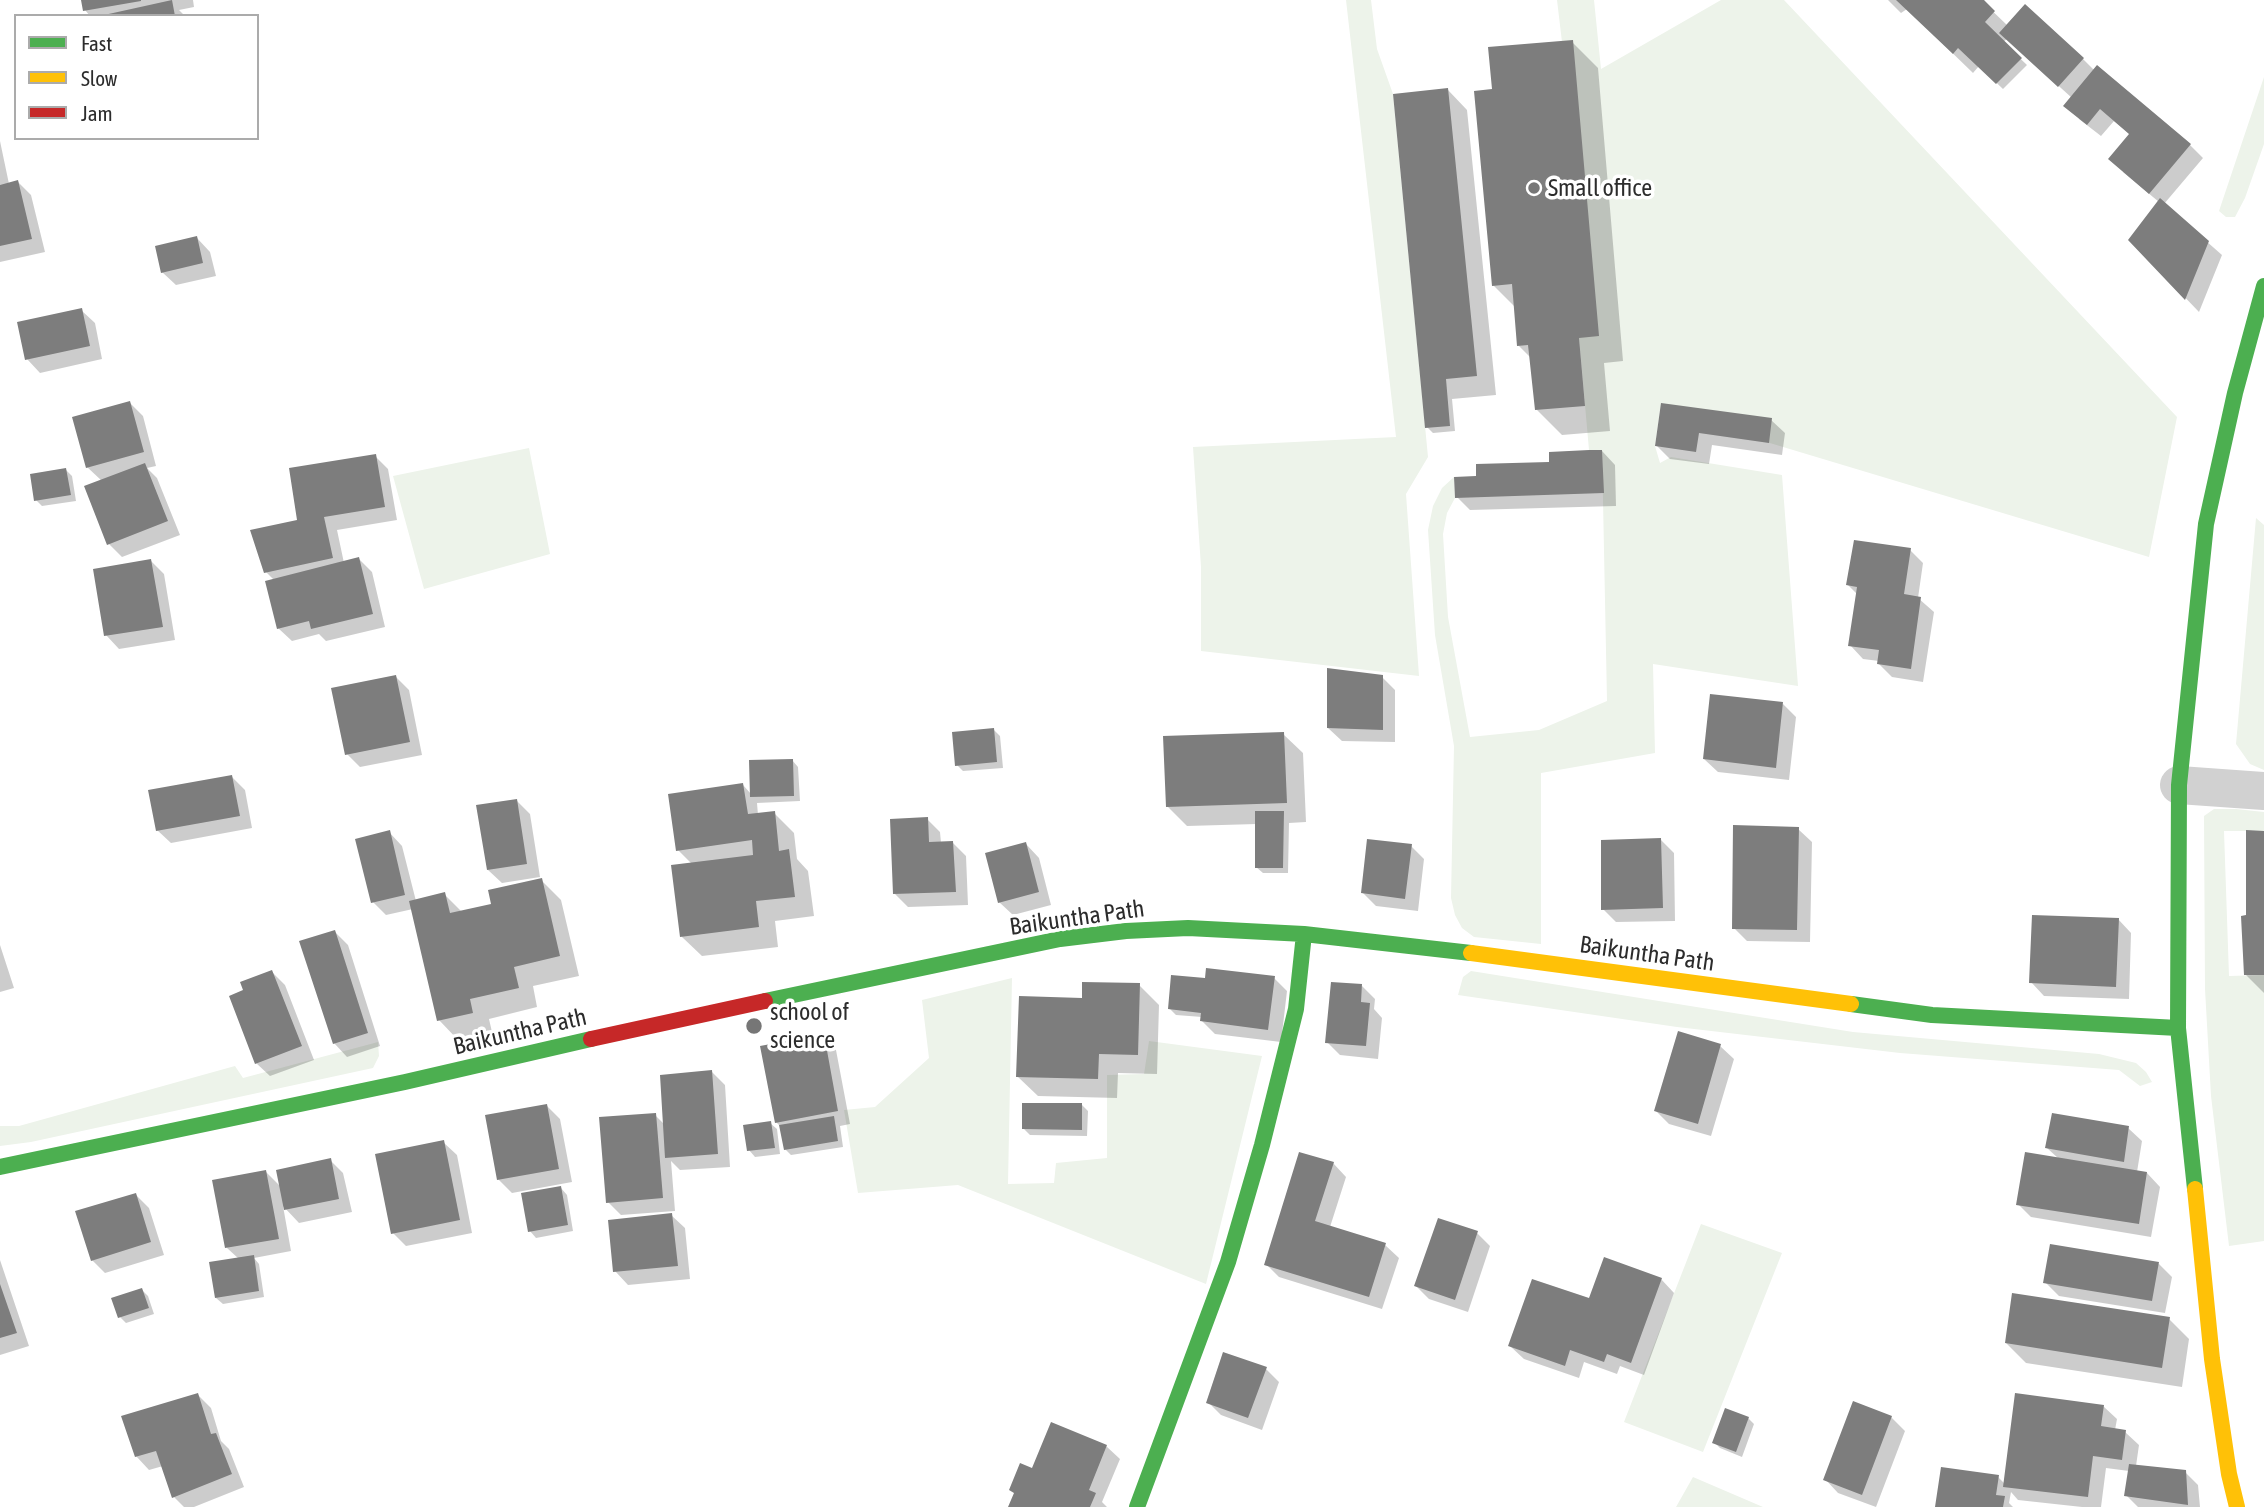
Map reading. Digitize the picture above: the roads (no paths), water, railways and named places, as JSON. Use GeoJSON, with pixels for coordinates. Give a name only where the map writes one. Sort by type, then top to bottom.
{"type":"FeatureCollection","features":[{"type":"Feature","properties":{"kind":"street"},"geometry":{"type":"LineString","coordinates":[[2237,1507],[2229,1474],[2212,1359],[2178,1028],[2179,785],[2206,524],[2235,393],[2264,286]]}},
{"type":"Feature","properties":{"kind":"street"},"geometry":{"type":"LineString","coordinates":[[2179,785],[2264,791]]}},
{"type":"Feature","properties":{"kind":"street","name":"Baikuntha Path"},"geometry":{"type":"LineString","coordinates":[[0,1167],[1060,939],[1126,931],[1188,928],[1304,934],[1456,951],[1932,1016],[2178,1028]]}},
{"type":"Feature","properties":{"kind":"street"},"geometry":{"type":"LineString","coordinates":[[1137,1507],[1228,1262],[1262,1145],[1296,1009],[1304,934]]}},
{"type":"Feature","properties":{"kind":"place","name":"Small office"},"geometry":{"type":"Point","coordinates":[1534,188]}},
{"type":"Feature","properties":{"kind":"place","name":"school of science"},"geometry":{"type":"Point","coordinates":[754,1026]}}]}
